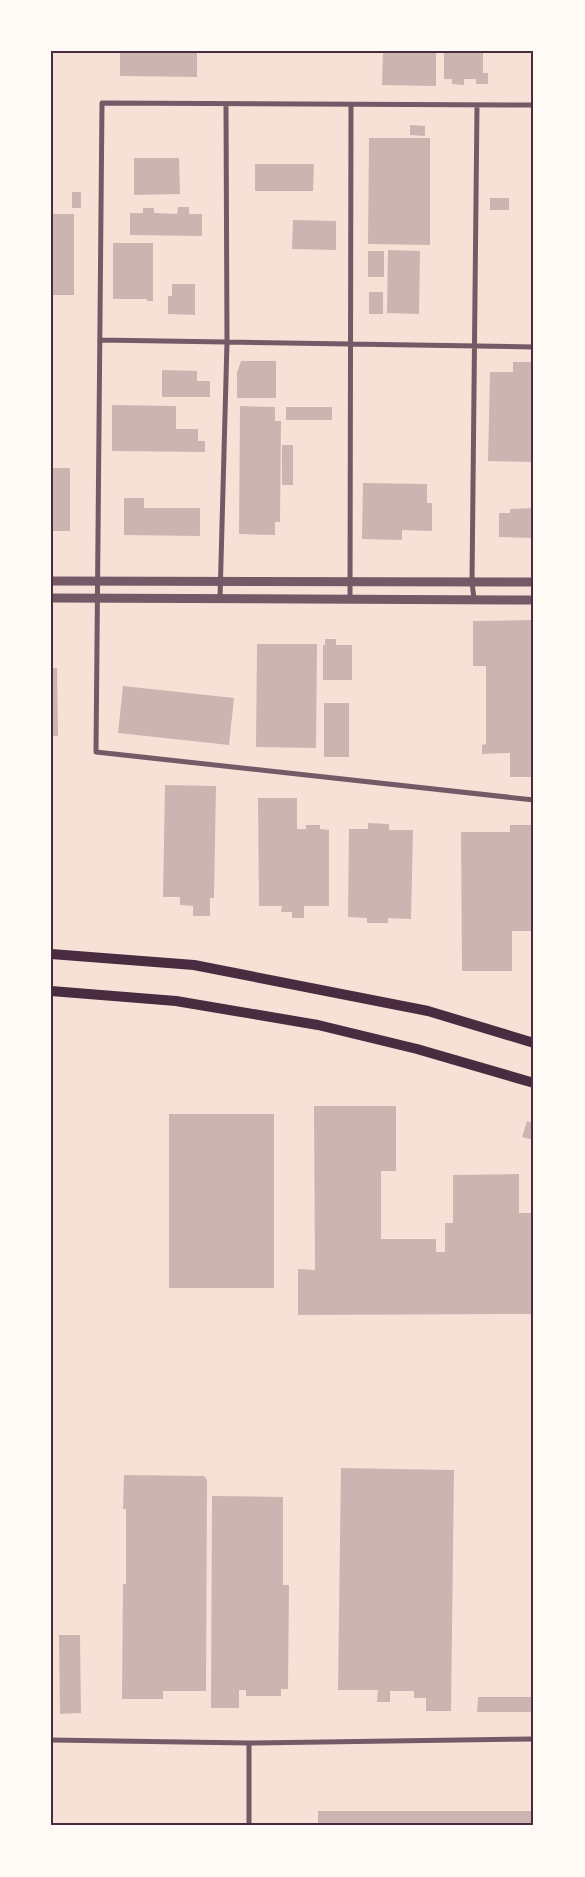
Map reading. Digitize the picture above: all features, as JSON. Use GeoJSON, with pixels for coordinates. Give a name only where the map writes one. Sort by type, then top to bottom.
{"type":"FeatureCollection","features":[{"type":"Feature","properties":{"kind":"main road"},"geometry":{"type":"LineString","coordinates":[[51,954],[194,965],[428,1011],[534,1043]]}},
{"type":"Feature","properties":{"kind":"main road"},"geometry":{"type":"LineString","coordinates":[[51,991],[176,1001],[318,1025],[417,1049],[534,1083]]}},
{"type":"Feature","properties":{"kind":"street"},"geometry":{"type":"LineString","coordinates":[[534,105],[102,103],[96,752],[534,800]]}},
{"type":"Feature","properties":{"kind":"street"},"geometry":{"type":"LineString","coordinates":[[220,599],[227,342],[226,104]]}},
{"type":"Feature","properties":{"kind":"street"},"geometry":{"type":"LineString","coordinates":[[350,599],[351,104]]}},
{"type":"Feature","properties":{"kind":"street"},"geometry":{"type":"LineString","coordinates":[[474,600],[472,582],[476,105]]}},
{"type":"Feature","properties":{"kind":"street"},"geometry":{"type":"LineString","coordinates":[[100,340],[534,347]]}},
{"type":"Feature","properties":{"kind":"street"},"geometry":{"type":"LineString","coordinates":[[51,581],[534,582]]}},
{"type":"Feature","properties":{"kind":"street"},"geometry":{"type":"LineString","coordinates":[[51,598],[534,600]]}},
{"type":"Feature","properties":{"kind":"street"},"geometry":{"type":"LineString","coordinates":[[51,1740],[249,1742],[534,1739]]}},
{"type":"Feature","properties":{"kind":"street"},"geometry":{"type":"LineString","coordinates":[[248,1826],[249,1742]]}},
{"type":"Feature","properties":{"kind":"building"},"geometry":{"type":"Polygon","coordinates":[[[120,51],[197,51],[197,77],[120,76],[120,51]]]}},
{"type":"Feature","properties":{"kind":"building"},"geometry":{"type":"Polygon","coordinates":[[[383,51],[436,51],[436,86],[382,85],[383,51]]]}},
{"type":"Feature","properties":{"kind":"building"},"geometry":{"type":"Polygon","coordinates":[[[444,51],[483,51],[483,73],[488,73],[488,84],[476,84],[476,79],[464,79],[464,85],[452,84],[452,79],[444,79],[444,51]]]}},
{"type":"Feature","properties":{"kind":"building"},"geometry":{"type":"Polygon","coordinates":[[[410,125],[425,126],[425,136],[410,135],[410,125]]]}},
{"type":"Feature","properties":{"kind":"building"},"geometry":{"type":"Polygon","coordinates":[[[369,138],[430,138],[430,245],[368,244],[369,138]]]}},
{"type":"Feature","properties":{"kind":"building"},"geometry":{"type":"Polygon","coordinates":[[[134,158],[179,158],[180,194],[134,195],[134,158]]]}},
{"type":"Feature","properties":{"kind":"building"},"geometry":{"type":"Polygon","coordinates":[[[255,164],[314,164],[313,191],[255,191],[255,164]]]}},
{"type":"Feature","properties":{"kind":"building"},"geometry":{"type":"Polygon","coordinates":[[[72,192],[81,192],[81,208],[72,208],[72,192]]]}},
{"type":"Feature","properties":{"kind":"building"},"geometry":{"type":"Polygon","coordinates":[[[490,198],[509,198],[509,210],[490,210],[490,198]]]}},
{"type":"Feature","properties":{"kind":"building"},"geometry":{"type":"Polygon","coordinates":[[[178,207],[189,207],[189,214],[202,214],[202,236],[130,235],[130,213],[143,213],[143,208],[154,208],[154,213],[177,214],[178,207]]]}},
{"type":"Feature","properties":{"kind":"building"},"geometry":{"type":"Polygon","coordinates":[[[51,214],[74,214],[74,295],[51,295],[51,214]]]}},
{"type":"Feature","properties":{"kind":"building"},"geometry":{"type":"Polygon","coordinates":[[[293,220],[336,221],[336,250],[292,249],[293,220]]]}},
{"type":"Feature","properties":{"kind":"building"},"geometry":{"type":"Polygon","coordinates":[[[113,243],[153,243],[153,301],[147,301],[147,299],[113,299],[113,243]]]}},
{"type":"Feature","properties":{"kind":"building"},"geometry":{"type":"Polygon","coordinates":[[[388,250],[420,251],[419,314],[387,313],[388,250]]]}},
{"type":"Feature","properties":{"kind":"building"},"geometry":{"type":"Polygon","coordinates":[[[368,251],[384,251],[384,277],[368,277],[368,251]]]}},
{"type":"Feature","properties":{"kind":"building"},"geometry":{"type":"Polygon","coordinates":[[[172,284],[195,284],[195,315],[168,314],[168,296],[172,296],[172,284]]]}},
{"type":"Feature","properties":{"kind":"building"},"geometry":{"type":"Polygon","coordinates":[[[369,292],[383,292],[383,314],[369,314],[369,292]]]}},
{"type":"Feature","properties":{"kind":"building"},"geometry":{"type":"Polygon","coordinates":[[[241,361],[276,361],[276,398],[237,398],[237,373],[241,361]]]}},
{"type":"Feature","properties":{"kind":"building"},"geometry":{"type":"Polygon","coordinates":[[[513,362],[534,362],[534,462],[488,461],[490,372],[513,372],[513,362]]]}},
{"type":"Feature","properties":{"kind":"building"},"geometry":{"type":"Polygon","coordinates":[[[162,370],[197,371],[197,381],[210,381],[210,397],[162,397],[162,370]]]}},
{"type":"Feature","properties":{"kind":"building"},"geometry":{"type":"Polygon","coordinates":[[[112,405],[176,406],[176,429],[198,429],[198,441],[205,441],[205,452],[112,451],[112,405]]]}},
{"type":"Feature","properties":{"kind":"building"},"geometry":{"type":"Polygon","coordinates":[[[240,406],[275,407],[275,421],[281,421],[280,522],[275,522],[275,535],[239,534],[240,406]]]}},
{"type":"Feature","properties":{"kind":"building"},"geometry":{"type":"Polygon","coordinates":[[[286,407],[332,407],[332,420],[286,420],[286,407]]]}},
{"type":"Feature","properties":{"kind":"building"},"geometry":{"type":"Polygon","coordinates":[[[282,445],[293,445],[293,485],[282,485],[282,445]]]}},
{"type":"Feature","properties":{"kind":"building"},"geometry":{"type":"Polygon","coordinates":[[[51,468],[70,468],[70,531],[51,531],[51,468]]]}},
{"type":"Feature","properties":{"kind":"building"},"geometry":{"type":"Polygon","coordinates":[[[363,483],[427,484],[427,503],[432,503],[432,531],[402,530],[402,540],[362,539],[363,483]]]}},
{"type":"Feature","properties":{"kind":"building"},"geometry":{"type":"Polygon","coordinates":[[[124,498],[144,498],[144,508],[200,508],[200,536],[124,535],[124,498]]]}},
{"type":"Feature","properties":{"kind":"building"},"geometry":{"type":"Polygon","coordinates":[[[534,508],[534,538],[499,537],[499,513],[510,513],[510,509],[534,508]]]}},
{"type":"Feature","properties":{"kind":"building"},"geometry":{"type":"Polygon","coordinates":[[[534,620],[534,777],[510,777],[510,753],[482,754],[482,745],[486,744],[486,666],[473,666],[473,621],[534,620]]]}},
{"type":"Feature","properties":{"kind":"building"},"geometry":{"type":"Polygon","coordinates":[[[325,639],[336,639],[336,645],[352,645],[352,680],[323,680],[323,645],[325,645],[325,639]]]}},
{"type":"Feature","properties":{"kind":"building"},"geometry":{"type":"Polygon","coordinates":[[[257,644],[317,644],[316,748],[256,747],[257,644]]]}},
{"type":"Feature","properties":{"kind":"building"},"geometry":{"type":"Polygon","coordinates":[[[51,668],[57,668],[58,736],[51,736],[51,668]]]}},
{"type":"Feature","properties":{"kind":"building"},"geometry":{"type":"Polygon","coordinates":[[[123,686],[234,698],[229,745],[118,733],[123,686]]]}},
{"type":"Feature","properties":{"kind":"building"},"geometry":{"type":"Polygon","coordinates":[[[324,703],[349,703],[349,757],[324,757],[324,703]]]}},
{"type":"Feature","properties":{"kind":"building"},"geometry":{"type":"Polygon","coordinates":[[[165,785],[216,786],[214,898],[210,898],[210,916],[193,916],[193,906],[180,905],[180,897],[163,897],[165,785]]]}},
{"type":"Feature","properties":{"kind":"building"},"geometry":{"type":"Polygon","coordinates":[[[258,798],[297,798],[297,829],[306,829],[306,825],[320,825],[320,829],[329,830],[329,906],[304,906],[304,918],[292,918],[292,912],[281,912],[282,906],[259,906],[258,798]]]}},
{"type":"Feature","properties":{"kind":"building"},"geometry":{"type":"Polygon","coordinates":[[[368,823],[389,824],[389,830],[413,830],[411,919],[388,918],[388,923],[367,923],[367,918],[348,917],[349,829],[368,829],[368,823]]]}},
{"type":"Feature","properties":{"kind":"building"},"geometry":{"type":"Polygon","coordinates":[[[510,825],[534,825],[534,931],[512,931],[512,971],[462,971],[461,832],[510,832],[510,825]]]}},
{"type":"Feature","properties":{"kind":"building"},"geometry":{"type":"Polygon","coordinates":[[[314,1106],[396,1106],[396,1171],[381,1171],[381,1239],[436,1239],[436,1252],[445,1252],[445,1223],[453,1223],[453,1175],[519,1174],[519,1213],[534,1213],[534,1314],[298,1315],[298,1269],[315,1270],[314,1106]]]}},
{"type":"Feature","properties":{"kind":"building"},"geometry":{"type":"Polygon","coordinates":[[[169,1114],[274,1114],[274,1288],[169,1288],[169,1114]]]}},
{"type":"Feature","properties":{"kind":"building"},"geometry":{"type":"Polygon","coordinates":[[[527,1121],[534,1123],[534,1140],[522,1137],[527,1121]]]}},
{"type":"Feature","properties":{"kind":"building"},"geometry":{"type":"Polygon","coordinates":[[[341,1468],[454,1470],[451,1711],[426,1711],[426,1698],[414,1698],[414,1691],[390,1691],[390,1702],[377,1702],[378,1690],[338,1690],[341,1468]]]}},
{"type":"Feature","properties":{"kind":"building"},"geometry":{"type":"Polygon","coordinates":[[[124,1475],[204,1476],[207,1480],[206,1691],[163,1691],[163,1699],[122,1699],[123,1584],[126,1584],[126,1509],[123,1509],[124,1475]]]}},
{"type":"Feature","properties":{"kind":"building"},"geometry":{"type":"Polygon","coordinates":[[[212,1496],[283,1497],[283,1585],[289,1585],[288,1689],[281,1689],[281,1696],[246,1696],[246,1690],[239,1690],[239,1708],[211,1708],[212,1496]]]}},
{"type":"Feature","properties":{"kind":"building"},"geometry":{"type":"Polygon","coordinates":[[[59,1635],[80,1635],[81,1713],[60,1714],[59,1635]]]}},
{"type":"Feature","properties":{"kind":"building"},"geometry":{"type":"Polygon","coordinates":[[[478,1697],[534,1697],[534,1712],[477,1712],[478,1697]]]}},
{"type":"Feature","properties":{"kind":"building"},"geometry":{"type":"Polygon","coordinates":[[[318,1811],[534,1811],[534,1826],[318,1826],[318,1811]]]}},
{"type":"Feature","properties":{"kind":"building"},"geometry":{"type":"Polygon","coordinates":[[[51,1824],[99,1824],[99,1826],[51,1826],[51,1824]]]}}]}
